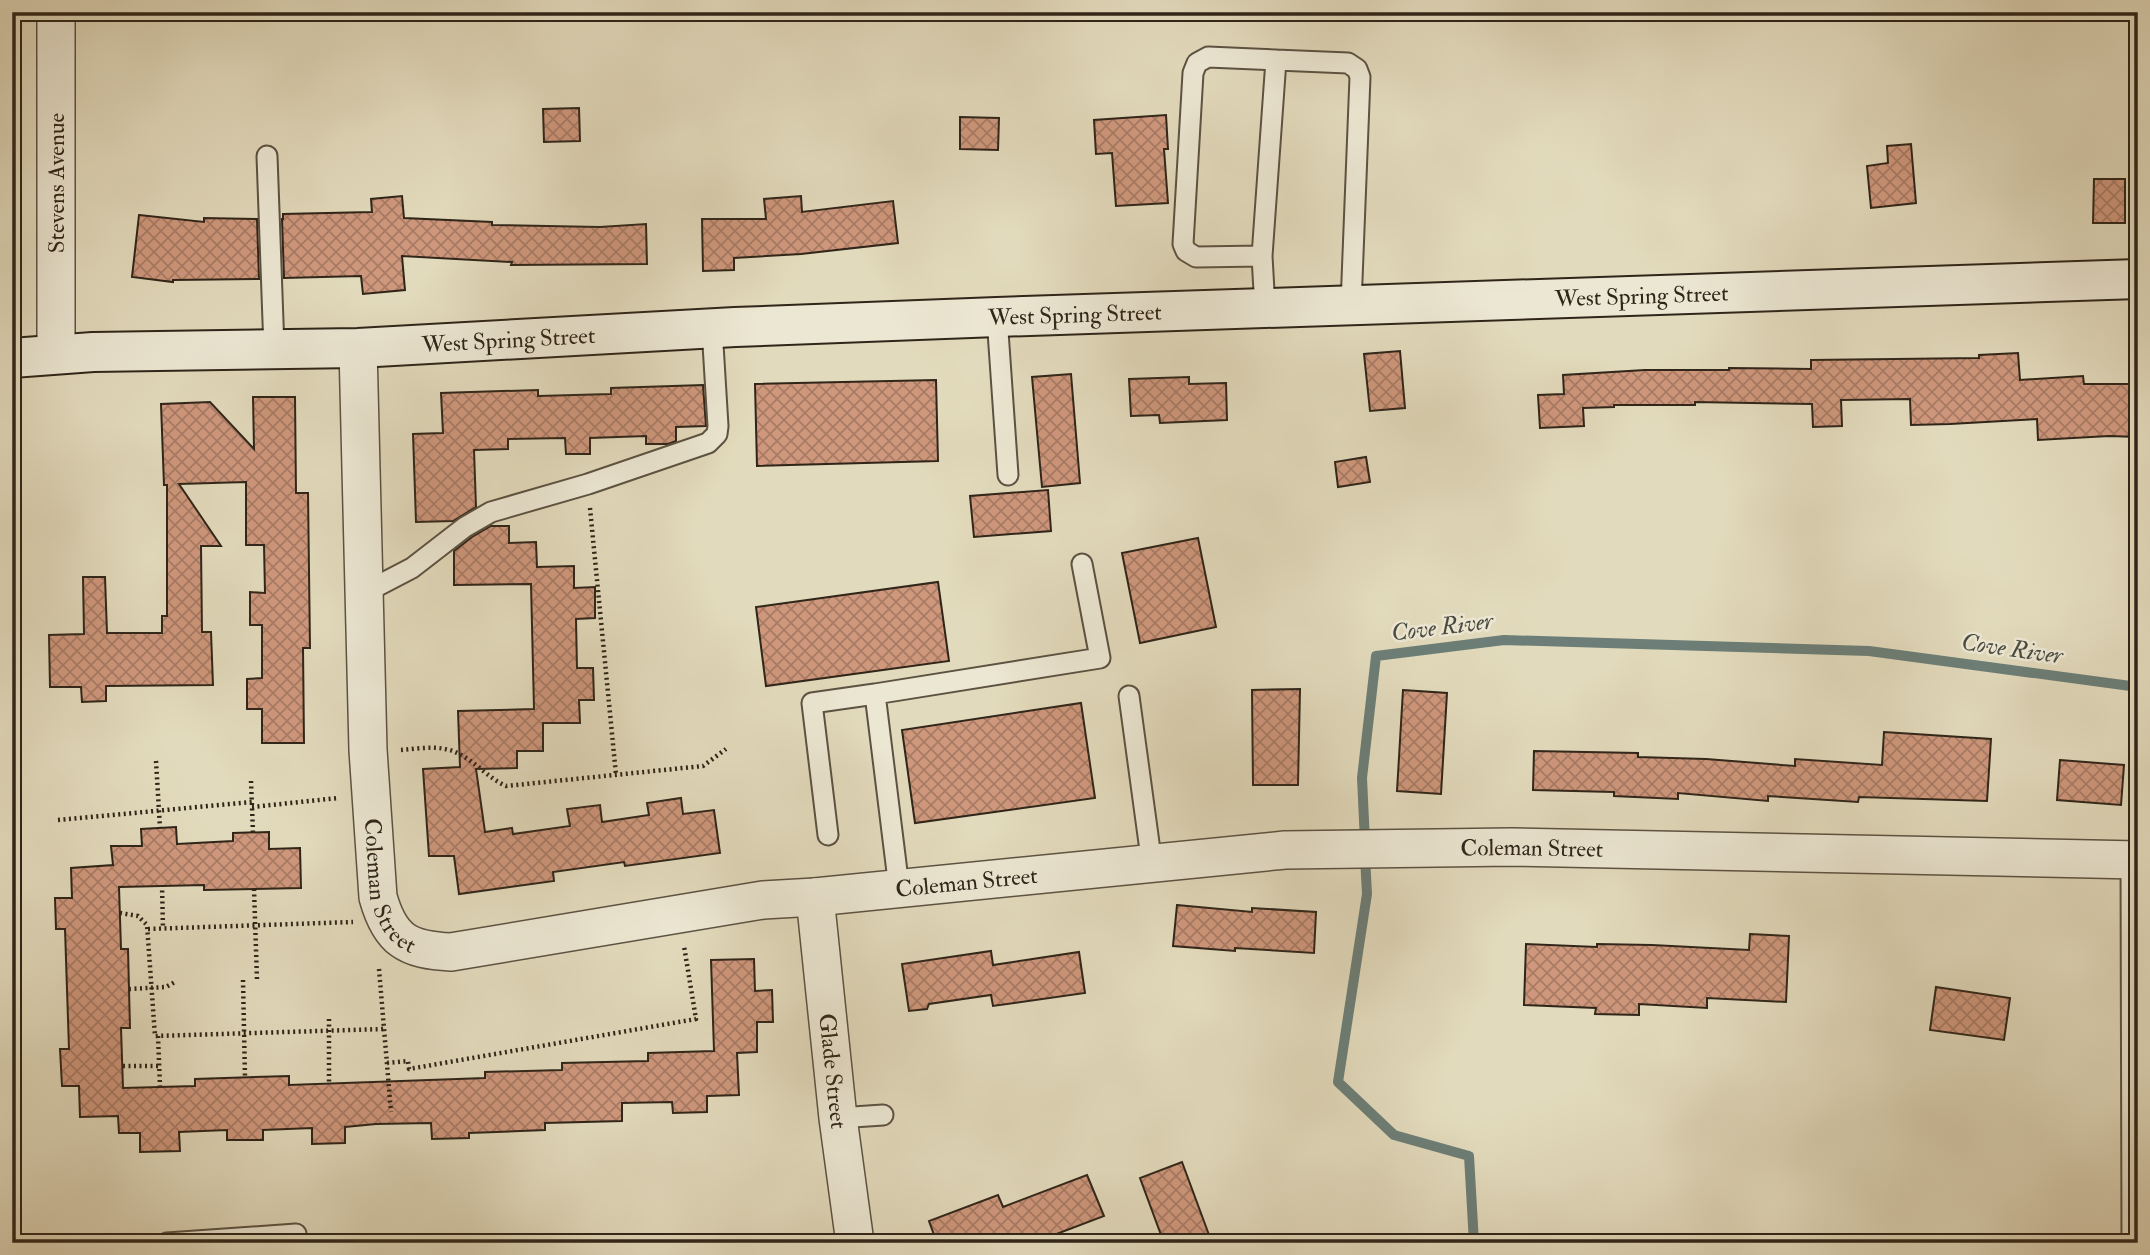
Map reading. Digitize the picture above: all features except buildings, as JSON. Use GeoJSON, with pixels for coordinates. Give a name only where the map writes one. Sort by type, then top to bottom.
{"type":"FeatureCollection","features":[{"type":"Feature","properties":{"kind":"main road","name":"West Spring Street"},"geometry":{"type":"LineString","coordinates":[[12,358],[57,354],[358,348],[712,328],[997,317],[2138,279]]}},
{"type":"Feature","properties":{"kind":"street","name":"Stevens Avenue"},"geometry":{"type":"LineString","coordinates":[[56,12],[57,354]]}},
{"type":"Feature","properties":{"kind":"street","name":"Coleman Street"},"geometry":{"type":"LineString","coordinates":[[358,348],[369,763],[378,897],[383,917],[395,935],[411,945],[430,951],[451,952],[763,900],[1152,865],[1285,850],[1525,848],[2134,860]]}},
{"type":"Feature","properties":{"kind":"street","name":"Glade Street"},"geometry":{"type":"LineString","coordinates":[[815,897],[838,1118],[855,1243]]}},
{"type":"Feature","properties":{"kind":"lane"},"geometry":{"type":"LineString","coordinates":[[1262,256],[1196,257],[1186,251],[1183,244],[1194,74],[1197,63],[1208,57],[1348,63],[1357,69],[1360,77],[1351,306]]}},
{"type":"Feature","properties":{"kind":"lane"},"geometry":{"type":"LineString","coordinates":[[1265,309],[1262,256],[1276,60]]}},
{"type":"Feature","properties":{"kind":"lane"},"geometry":{"type":"LineString","coordinates":[[267,156],[274,349]]}},
{"type":"Feature","properties":{"kind":"lane"},"geometry":{"type":"LineString","coordinates":[[997,317],[1008,475]]}},
{"type":"Feature","properties":{"kind":"lane"},"geometry":{"type":"LineString","coordinates":[[364,593],[412,568],[465,527],[491,512],[588,484],[708,443],[717,434],[718,426],[712,328]]}},
{"type":"Feature","properties":{"kind":"lane"},"geometry":{"type":"LineString","coordinates":[[828,835],[811,703],[1100,658],[1082,564]]}},
{"type":"Feature","properties":{"kind":"lane"},"geometry":{"type":"LineString","coordinates":[[875,694],[899,888]]}},
{"type":"Feature","properties":{"kind":"lane"},"geometry":{"type":"LineString","coordinates":[[1129,696],[1152,865]]}},
{"type":"Feature","properties":{"kind":"lane"},"geometry":{"type":"LineString","coordinates":[[2132,1243],[2134,860]]}},
{"type":"Feature","properties":{"kind":"lane"},"geometry":{"type":"LineString","coordinates":[[838,1118],[883,1115]]}},
{"type":"Feature","properties":{"kind":"lane"},"geometry":{"type":"LineString","coordinates":[[167,1243],[296,1234]]}},
{"type":"Feature","properties":{"kind":"path"},"geometry":{"type":"LineString","coordinates":[[588,484],[616,775]]}},
{"type":"Feature","properties":{"kind":"path"},"geometry":{"type":"LineString","coordinates":[[58,820],[344,797],[369,763],[445,748],[465,757],[506,786],[703,766],[726,749]]}},
{"type":"Feature","properties":{"kind":"path"},"geometry":{"type":"LineString","coordinates":[[156,761],[160,828]]}},
{"type":"Feature","properties":{"kind":"path"},"geometry":{"type":"LineString","coordinates":[[251,781],[253,833]]}},
{"type":"Feature","properties":{"kind":"path"},"geometry":{"type":"LineString","coordinates":[[162,886],[163,929]]}},
{"type":"Feature","properties":{"kind":"path"},"geometry":{"type":"LineString","coordinates":[[254,889],[257,980]]}},
{"type":"Feature","properties":{"kind":"path"},"geometry":{"type":"LineString","coordinates":[[120,913],[138,916],[148,929],[160,1087]]}},
{"type":"Feature","properties":{"kind":"path"},"geometry":{"type":"LineString","coordinates":[[387,1063],[408,1061],[409,1069],[696,1019],[678,914]]}},
{"type":"Feature","properties":{"kind":"path"},"geometry":{"type":"LineString","coordinates":[[148,929],[363,922],[383,917]]}},
{"type":"Feature","properties":{"kind":"path"},"geometry":{"type":"LineString","coordinates":[[379,970],[391,1112]]}},
{"type":"Feature","properties":{"kind":"path"},"geometry":{"type":"LineString","coordinates":[[243,981],[245,1077]]}},
{"type":"Feature","properties":{"kind":"path"},"geometry":{"type":"LineString","coordinates":[[129,989],[166,987],[175,982]]}},
{"type":"Feature","properties":{"kind":"path"},"geometry":{"type":"LineString","coordinates":[[329,1019],[329,1085]]}},
{"type":"Feature","properties":{"kind":"path"},"geometry":{"type":"LineString","coordinates":[[158,1036],[384,1028]]}},
{"type":"Feature","properties":{"kind":"path"},"geometry":{"type":"LineString","coordinates":[[123,1066],[159,1066]]}},
{"type":"Feature","properties":{"kind":"waterway","name":"Cove River"},"geometry":{"type":"LineString","coordinates":[[1365,842],[1362,778],[1376,656],[1504,640],[1869,651],[2138,687]]}},
{"type":"Feature","properties":{"kind":"waterway","name":"Cove River"},"geometry":{"type":"LineString","coordinates":[[1365,857],[1367,894],[1338,1082],[1394,1135],[1469,1156],[1474,1243]]}}]}
